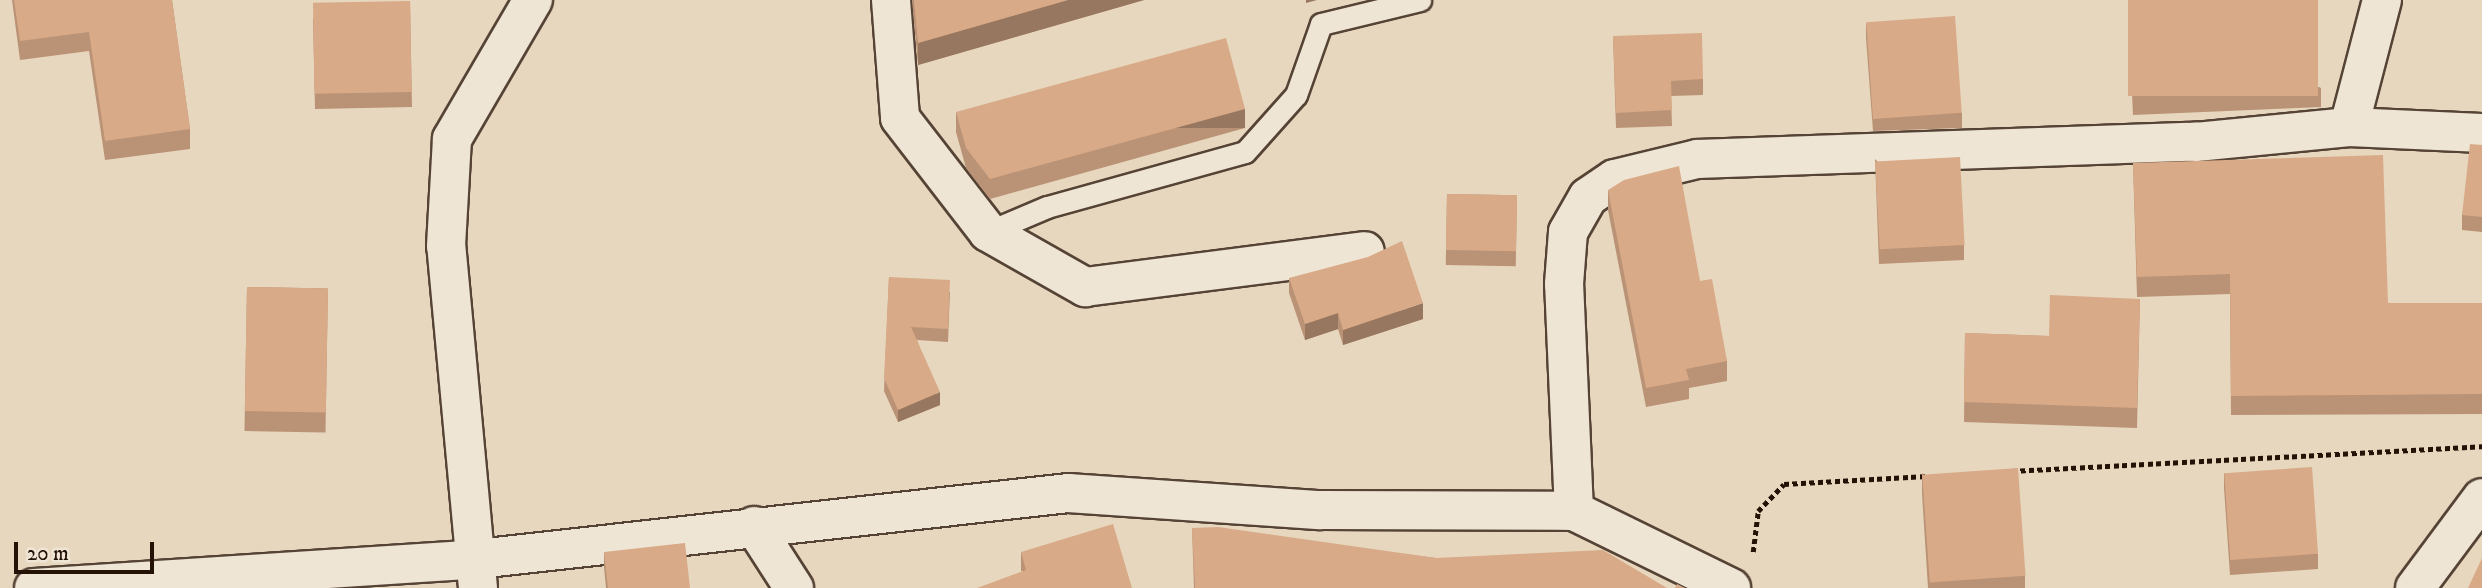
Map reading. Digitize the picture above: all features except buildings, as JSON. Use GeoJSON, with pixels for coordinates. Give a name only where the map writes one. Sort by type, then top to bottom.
{"type":"FeatureCollection","features":[{"type":"Feature","properties":{"kind":"street"},"geometry":{"type":"LineString","coordinates":[[478,573],[446,246],[452,139],[533,0]]}},
{"type":"Feature","properties":{"kind":"street"},"geometry":{"type":"LineString","coordinates":[[891,0],[900,118],[988,232],[1085,287],[1365,251]]}},
{"type":"Feature","properties":{"kind":"street"},"geometry":{"type":"LineString","coordinates":[[2349,127],[2382,0]]}},
{"type":"Feature","properties":{"kind":"street"},"geometry":{"type":"LineString","coordinates":[[1574,511],[1563,284],[1568,232],[1588,197],[1615,179],[1697,159],[2196,142],[2349,127],[2482,133]]}},
{"type":"Feature","properties":{"kind":"street"},"geometry":{"type":"LineString","coordinates":[[34,588],[478,573],[754,526],[845,521],[1068,493],[1320,510],[1574,511],[1742,575]]}},
{"type":"Feature","properties":{"kind":"street"},"geometry":{"type":"LineString","coordinates":[[2415,588],[2482,498]]}},
{"type":"Feature","properties":{"kind":"street"},"geometry":{"type":"LineString","coordinates":[[754,526],[794,588]]}},
{"type":"Feature","properties":{"kind":"lane"},"geometry":{"type":"LineString","coordinates":[[988,232],[1047,207],[1245,152],[1296,95],[1321,24],[1420,0]]}},
{"type":"Feature","properties":{"kind":"path"},"geometry":{"type":"LineString","coordinates":[[2007,472],[2482,446]]}},
{"type":"Feature","properties":{"kind":"path"},"geometry":{"type":"LineString","coordinates":[[1742,575],[1758,511],[1784,484],[1937,475]]}}]}
